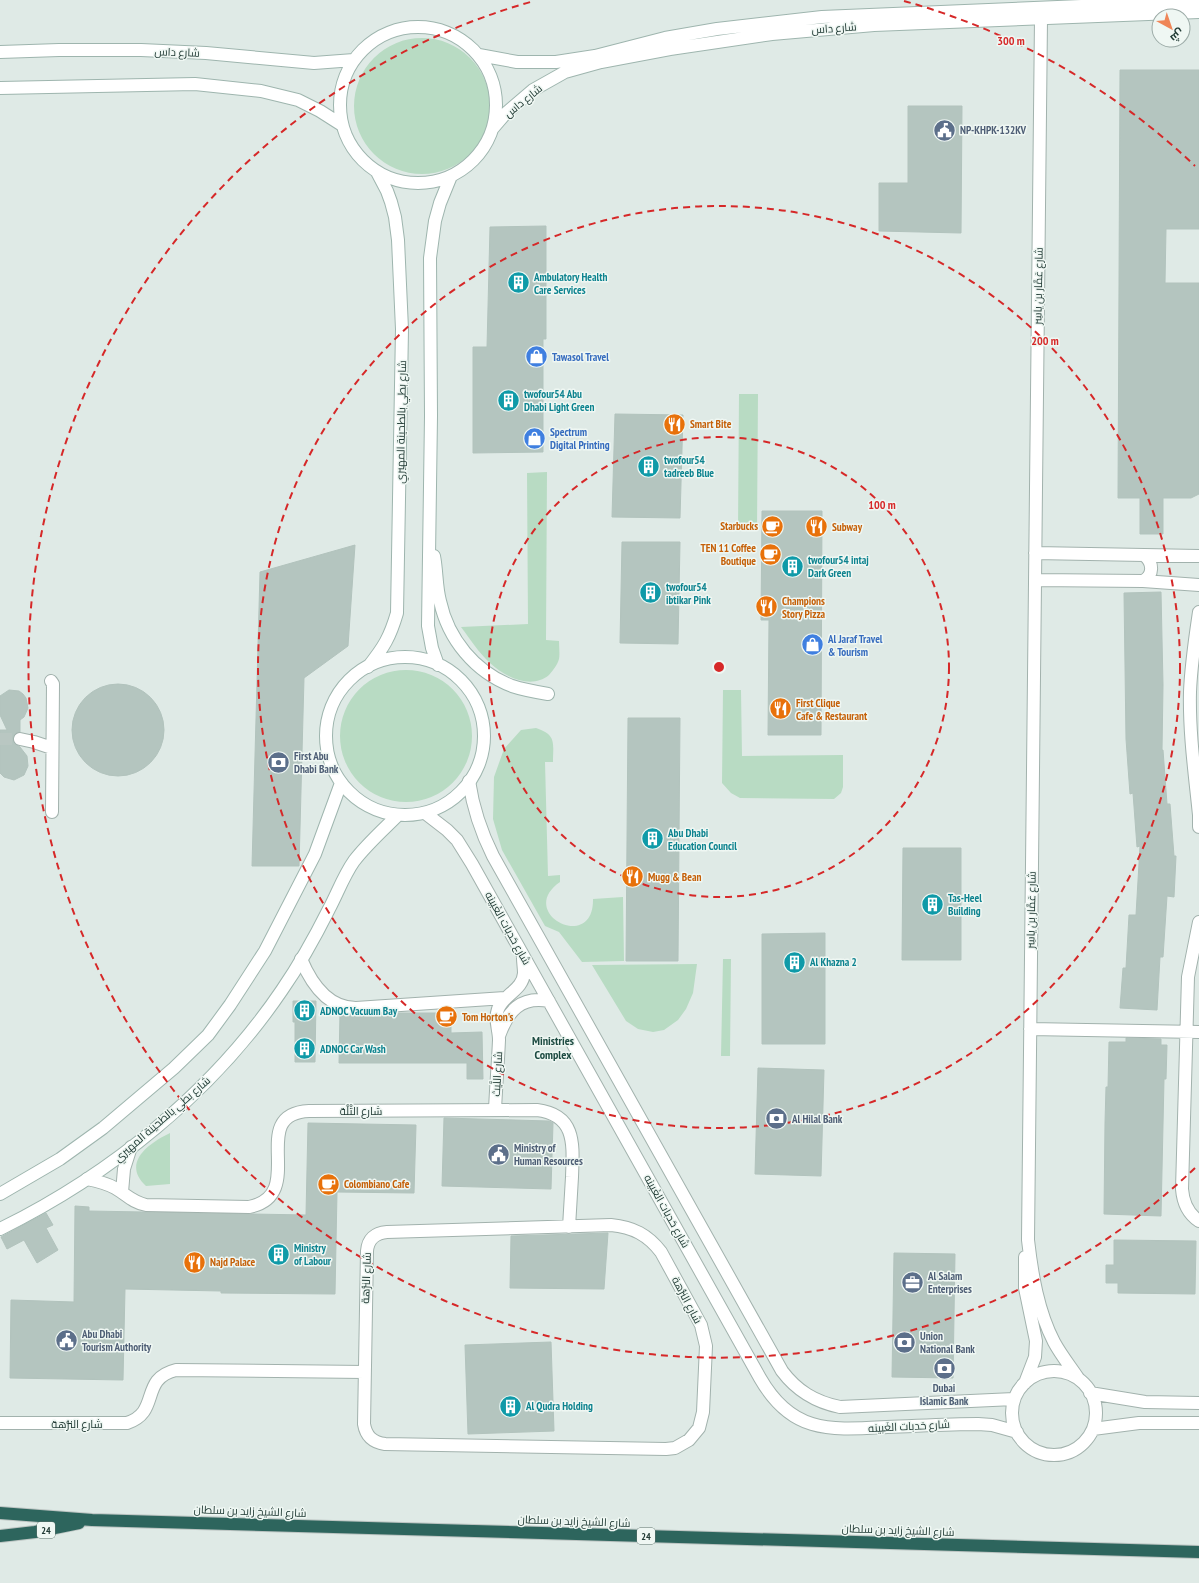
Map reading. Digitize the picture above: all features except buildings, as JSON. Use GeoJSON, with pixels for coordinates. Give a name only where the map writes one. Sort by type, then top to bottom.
{"type":"FeatureCollection","features":[{"type":"Feature","properties":{"kind":"highway","name":"شارع الشيخ زايد بن سلطان"},"geometry":{"type":"LineString","coordinates":[[0,1513],[92,1520],[1199,1552]]}},
{"type":"Feature","properties":{"kind":"highway","name":"شارع الشيخ زايد بن سلطان"},"geometry":{"type":"LineString","coordinates":[[0,1536],[35,1532],[92,1520]]}},
{"type":"Feature","properties":{"kind":"street","name":"شارع داس"},"geometry":{"type":"LineString","coordinates":[[479,55],[517,62],[556,62],[595,56],[665,38],[769,22],[875,14],[1199,1]]}},
{"type":"Feature","properties":{"kind":"street","name":"شارع داس"},"geometry":{"type":"LineString","coordinates":[[493,128],[518,102],[549,80],[583,66],[720,41],[823,29],[874,25],[1199,12]]}},
{"type":"Feature","properties":{"kind":"street","name":"شارع عَمَّار بن ياسِر"},"geometry":{"type":"LineString","coordinates":[[1025,1383],[1035,1357],[1036,1341],[1025,1288],[1024,1272],[1028,1240],[1041,19]]}},
{"type":"Feature","properties":{"kind":"street"},"geometry":{"type":"LineString","coordinates":[[409,27],[435,29],[448,32],[459,38],[479,55],[489,71],[495,90],[496,103],[493,128],[481,151],[462,170],[451,176],[426,183],[414,184],[394,180],[377,172],[359,157],[351,147],[342,125],[340,112],[341,91],[347,72],[354,60],[368,46],[384,35],[409,27]]}},
{"type":"Feature","properties":{"kind":"street","name":"شارع داس"},"geometry":{"type":"LineString","coordinates":[[0,52],[141,50],[206,53],[314,63],[354,60]]}},
{"type":"Feature","properties":{"kind":"street"},"geometry":{"type":"LineString","coordinates":[[0,88],[195,84],[239,88],[261,91],[298,100],[320,111],[342,125]]}},
{"type":"Feature","properties":{"kind":"street","name":"شارع بطي بالطحينة المهيري"},"geometry":{"type":"LineString","coordinates":[[368,667],[384,647],[392,630],[397,612],[401,416],[402,329],[396,217],[387,191],[377,172]]}},
{"type":"Feature","properties":{"kind":"street"},"geometry":{"type":"LineString","coordinates":[[438,665],[432,648],[428,626],[431,416],[430,258],[435,221],[451,176]]}},
{"type":"Feature","properties":{"kind":"street"},"geometry":{"type":"LineString","coordinates":[[429,528],[435,557],[439,600],[448,626],[461,648],[479,667],[500,681],[524,690],[548,694]]}},
{"type":"Feature","properties":{"kind":"street"},"geometry":{"type":"LineString","coordinates":[[1035,554],[1199,556]]}},
{"type":"Feature","properties":{"kind":"street"},"geometry":{"type":"LineString","coordinates":[[1143,581],[1147,579],[1152,569],[1149,559],[1145,556]]}},
{"type":"Feature","properties":{"kind":"street"},"geometry":{"type":"LineString","coordinates":[[1035,580],[1143,581],[1199,585]]}},
{"type":"Feature","properties":{"kind":"street"},"geometry":{"type":"LineString","coordinates":[[1199,612],[1194,639],[1190,693],[1192,742],[1199,816]]}},
{"type":"Feature","properties":{"kind":"street"},"geometry":{"type":"LineString","coordinates":[[415,658],[438,665],[450,671],[460,680],[476,703],[481,716],[483,743],[481,757],[476,770],[460,792],[450,801],[438,808],[425,813],[412,815],[398,815],[378,811],[360,802],[350,794],[341,783],[329,759],[326,746],[328,719],[332,706],[338,694],[356,674],[385,660],[415,658]]}},
{"type":"Feature","properties":{"kind":"street"},"geometry":{"type":"LineString","coordinates":[[51,681],[53,684],[52,812]]}},
{"type":"Feature","properties":{"kind":"street"},"geometry":{"type":"LineString","coordinates":[[20,739],[52,748]]}},
{"type":"Feature","properties":{"kind":"street"},"geometry":{"type":"LineString","coordinates":[[1192,742],[1199,761]]}},
{"type":"Feature","properties":{"kind":"street","name":"شارع حَدبات الغَبينه"},"geometry":{"type":"LineString","coordinates":[[469,781],[479,825],[493,856],[782,1371],[789,1380],[812,1398],[840,1407],[1014,1399]]}},
{"type":"Feature","properties":{"kind":"street"},"geometry":{"type":"LineString","coordinates":[[0,1194],[60,1159],[104,1128],[174,1068],[208,1035],[230,1005],[265,951],[315,854],[341,783]]}},
{"type":"Feature","properties":{"kind":"street"},"geometry":{"type":"LineString","coordinates":[[1199,806],[1199,827]]}},
{"type":"Feature","properties":{"kind":"street","name":"شارع حَدبات الغَبينه"},"geometry":{"type":"LineString","coordinates":[[425,813],[457,840],[472,864],[764,1384],[775,1400],[785,1409],[809,1423],[836,1429],[978,1424],[992,1425],[1017,1432]]}},
{"type":"Feature","properties":{"kind":"street","name":"شارع بطي بالطحينة المهيري"},"geometry":{"type":"LineString","coordinates":[[0,1229],[42,1207],[87,1180],[132,1147],[189,1098],[221,1067],[253,1031],[283,989],[322,922],[353,863],[364,849],[398,815]]}},
{"type":"Feature","properties":{"kind":"street"},"geometry":{"type":"LineString","coordinates":[[1199,922],[1188,977],[1183,1201],[1190,1214],[1199,1221]]}},
{"type":"Feature","properties":{"kind":"street","name":"شارع اللَّيث"},"geometry":{"type":"LineString","coordinates":[[495,1110],[499,1037],[497,1013],[505,998],[518,987],[523,978],[522,953]]}},
{"type":"Feature","properties":{"kind":"street"},"geometry":{"type":"LineString","coordinates":[[301,959],[309,977],[321,993],[332,1002],[344,1007],[356,1008],[505,998]]}},
{"type":"Feature","properties":{"kind":"street","name":"شارع اللَّيث"},"geometry":{"type":"LineString","coordinates":[[499,1037],[506,1018],[516,1008],[528,1001],[549,1001]]}},
{"type":"Feature","properties":{"kind":"street"},"geometry":{"type":"LineString","coordinates":[[1030,1029],[1199,1032]]}},
{"type":"Feature","properties":{"kind":"street","name":"شارع التَّلَّة"},"geometry":{"type":"LineString","coordinates":[[87,1180],[106,1183],[122,1192],[132,1201],[146,1205],[249,1207],[264,1202],[274,1191],[278,1176],[278,1133],[285,1121],[296,1113],[309,1111],[545,1111],[553,1114],[566,1125],[573,1141],[569,1227]]}},
{"type":"Feature","properties":{"kind":"street"},"geometry":{"type":"LineString","coordinates":[[122,1192],[124,1169],[132,1147]]}},
{"type":"Feature","properties":{"kind":"street","name":"شارع النُّزهة"},"geometry":{"type":"LineString","coordinates":[[611,1225],[623,1226],[645,1235],[654,1242],[661,1252],[701,1325],[706,1346],[702,1420],[695,1435],[689,1440],[675,1448],[666,1449],[378,1443],[368,1436],[365,1430],[365,1372],[367,1251],[368,1245],[375,1235],[387,1232],[611,1225]]}},
{"type":"Feature","properties":{"kind":"street","name":"شارع عَمَّار بن ياسِر"},"geometry":{"type":"LineString","coordinates":[[1028,1240],[1034,1282],[1045,1321],[1057,1346],[1078,1378]]}},
{"type":"Feature","properties":{"kind":"street","name":"شارع النُّزهة"},"geometry":{"type":"LineString","coordinates":[[0,1423],[127,1423],[133,1421],[144,1413],[152,1388],[159,1378],[164,1374],[176,1370],[365,1372]]}},
{"type":"Feature","properties":{"kind":"street"},"geometry":{"type":"LineString","coordinates":[[1050,1371],[1069,1374],[1078,1378],[1085,1384],[1094,1401],[1096,1410],[1095,1420],[1093,1429],[1088,1437],[1074,1450],[1056,1455],[1046,1454],[1033,1449],[1022,1440],[1017,1432],[1012,1416],[1014,1399],[1025,1383],[1037,1375],[1050,1371]]}},
{"type":"Feature","properties":{"kind":"street"},"geometry":{"type":"LineString","coordinates":[[1090,1393],[1145,1402],[1199,1403]]}},
{"type":"Feature","properties":{"kind":"street"},"geometry":{"type":"LineString","coordinates":[[1093,1429],[1139,1423],[1199,1423]]}},
{"type":"Feature","properties":{"kind":"green space"},"geometry":{"type":"Polygon","coordinates":[[[415,38],[429,38],[448,43],[460,49],[475,63],[485,80],[489,93],[489,119],[485,132],[479,144],[465,159],[460,163],[442,171],[429,174],[415,174],[396,169],[384,163],[369,149],[365,144],[357,126],[354,113],[354,99],[359,80],[365,68],[379,53],[384,49],[402,41],[415,38]]]}},
{"type":"Feature","properties":{"kind":"green space"},"geometry":{"type":"Polygon","coordinates":[[[739,394],[758,394],[757,531],[738,531],[739,394]]]}},
{"type":"Feature","properties":{"kind":"green space"},"geometry":{"type":"Polygon","coordinates":[[[547,472],[546,640],[559,641],[559,657],[556,666],[549,675],[542,679],[526,681],[511,677],[496,668],[482,655],[461,627],[528,624],[527,473],[547,472]]]}},
{"type":"Feature","properties":{"kind":"green space"},"geometry":{"type":"Polygon","coordinates":[[[406,670],[431,675],[448,685],[457,694],[467,711],[472,736],[467,761],[457,778],[448,787],[431,797],[406,802],[381,797],[364,787],[355,778],[345,761],[340,736],[345,711],[355,694],[364,685],[381,675],[406,670]]]}},
{"type":"Feature","properties":{"kind":"green space"},"geometry":{"type":"Polygon","coordinates":[[[723,690],[741,690],[742,756],[843,755],[843,787],[841,793],[834,799],[740,798],[731,793],[722,783],[723,690]]]}},
{"type":"Feature","properties":{"kind":"green space"},"geometry":{"type":"Polygon","coordinates":[[[536,728],[551,737],[553,745],[553,762],[545,762],[548,876],[560,875],[560,882],[549,894],[546,905],[551,916],[560,923],[571,926],[582,924],[590,915],[593,899],[623,897],[624,961],[582,962],[559,932],[545,926],[502,850],[493,819],[494,777],[504,749],[521,730],[536,728]]]}},
{"type":"Feature","properties":{"kind":"green space"},"geometry":{"type":"Polygon","coordinates":[[[723,959],[731,959],[730,1056],[721,1056],[723,959]]]}},
{"type":"Feature","properties":{"kind":"green space"},"geometry":{"type":"Polygon","coordinates":[[[697,964],[693,993],[686,1009],[678,1020],[664,1030],[653,1032],[638,1029],[626,1021],[592,965],[697,964]]]}},
{"type":"Feature","properties":{"kind":"green space"},"geometry":{"type":"Polygon","coordinates":[[[170,1133],[170,1184],[146,1186],[139,1178],[136,1169],[137,1162],[147,1148],[154,1142],[170,1133]]]}},
{"type":"Feature","properties":{"kind":"tunnel"},"geometry":{"type":"LineString","coordinates":[[0,739],[20,739]]}},
{"type":"Feature","properties":{"kind":"place","name":"NP-KHPK-132KV"},"geometry":{"type":"Point","coordinates":[945,130]}},
{"type":"Feature","properties":{"kind":"place","name":"Ambulatory Health Care Services"},"geometry":{"type":"Point","coordinates":[518,283]}},
{"type":"Feature","properties":{"kind":"place","name":"Tawasol Travel"},"geometry":{"type":"Point","coordinates":[537,357]}},
{"type":"Feature","properties":{"kind":"place","name":"twofour54 Abu Dhabi Light Green"},"geometry":{"type":"Point","coordinates":[508,400]}},
{"type":"Feature","properties":{"kind":"place","name":"Smart Bite"},"geometry":{"type":"Point","coordinates":[674,424]}},
{"type":"Feature","properties":{"kind":"place","name":"Spectrum Digital Printing"},"geometry":{"type":"Point","coordinates":[534,438]}},
{"type":"Feature","properties":{"kind":"place","name":"twofour54 tadreeb Blue"},"geometry":{"type":"Point","coordinates":[648,466]}},
{"type":"Feature","properties":{"kind":"place","name":"Starbucks"},"geometry":{"type":"Point","coordinates":[773,526]}},
{"type":"Feature","properties":{"kind":"place","name":"Subway"},"geometry":{"type":"Point","coordinates":[816,527]}},
{"type":"Feature","properties":{"kind":"place","name":"TEN 11 Coffee Boutique"},"geometry":{"type":"Point","coordinates":[771,554]}},
{"type":"Feature","properties":{"kind":"place","name":"twofour54 intaj Dark Green"},"geometry":{"type":"Point","coordinates":[792,566]}},
{"type":"Feature","properties":{"kind":"place","name":"twofour54 ibtikar Pink"},"geometry":{"type":"Point","coordinates":[650,593]}},
{"type":"Feature","properties":{"kind":"place","name":"Champions Story Pizza"},"geometry":{"type":"Point","coordinates":[766,607]}},
{"type":"Feature","properties":{"kind":"place","name":"Al Jaraf Travel & Tourism"},"geometry":{"type":"Point","coordinates":[813,645]}},
{"type":"Feature","properties":{"kind":"place","name":"First Clique Cafe & Restaurant"},"geometry":{"type":"Point","coordinates":[781,709]}},
{"type":"Feature","properties":{"kind":"place","name":"First Abu Dhabi Bank"},"geometry":{"type":"Point","coordinates":[278,762]}},
{"type":"Feature","properties":{"kind":"place","name":"Abu Dhabi Education Council"},"geometry":{"type":"Point","coordinates":[653,839]}},
{"type":"Feature","properties":{"kind":"place","name":"Mugg & Bean"},"geometry":{"type":"Point","coordinates":[633,877]}},
{"type":"Feature","properties":{"kind":"place","name":"Tas-Heel Building"},"geometry":{"type":"Point","coordinates":[932,904]}},
{"type":"Feature","properties":{"kind":"place","name":"Al Khazna 2"},"geometry":{"type":"Point","coordinates":[794,962]}},
{"type":"Feature","properties":{"kind":"place","name":"ADNOC Vacuum Bay"},"geometry":{"type":"Point","coordinates":[305,1011]}},
{"type":"Feature","properties":{"kind":"place","name":"Tom Horton's"},"geometry":{"type":"Point","coordinates":[446,1017]}},
{"type":"Feature","properties":{"kind":"place","name":"ADNOC Car Wash"},"geometry":{"type":"Point","coordinates":[305,1049]}},
{"type":"Feature","properties":{"kind":"place","name":"Al Hilal Bank"},"geometry":{"type":"Point","coordinates":[776,1119]}},
{"type":"Feature","properties":{"kind":"place","name":"Ministry of Human Resources"},"geometry":{"type":"Point","coordinates":[498,1154]}},
{"type":"Feature","properties":{"kind":"place","name":"Colombiano Cafe"},"geometry":{"type":"Point","coordinates":[328,1184]}},
{"type":"Feature","properties":{"kind":"place","name":"Ministry of Labour"},"geometry":{"type":"Point","coordinates":[279,1254]}},
{"type":"Feature","properties":{"kind":"place","name":"Najd Palace"},"geometry":{"type":"Point","coordinates":[194,1262]}},
{"type":"Feature","properties":{"kind":"place","name":"Al Salam Enterprises"},"geometry":{"type":"Point","coordinates":[912,1282]}},
{"type":"Feature","properties":{"kind":"place","name":"Abu Dhabi Tourism Authority"},"geometry":{"type":"Point","coordinates":[67,1340]}},
{"type":"Feature","properties":{"kind":"place","name":"Union National Bank"},"geometry":{"type":"Point","coordinates":[904,1342]}},
{"type":"Feature","properties":{"kind":"place","name":"Dubai Islamic Bank"},"geometry":{"type":"Point","coordinates":[944,1368]}},
{"type":"Feature","properties":{"kind":"place","name":"Al Qudra Holding"},"geometry":{"type":"Point","coordinates":[510,1406]}},
{"type":"Feature","properties":{"kind":"district","name":"Ministries Complex"},"geometry":{"type":"Point","coordinates":[553,1047]}}]}
